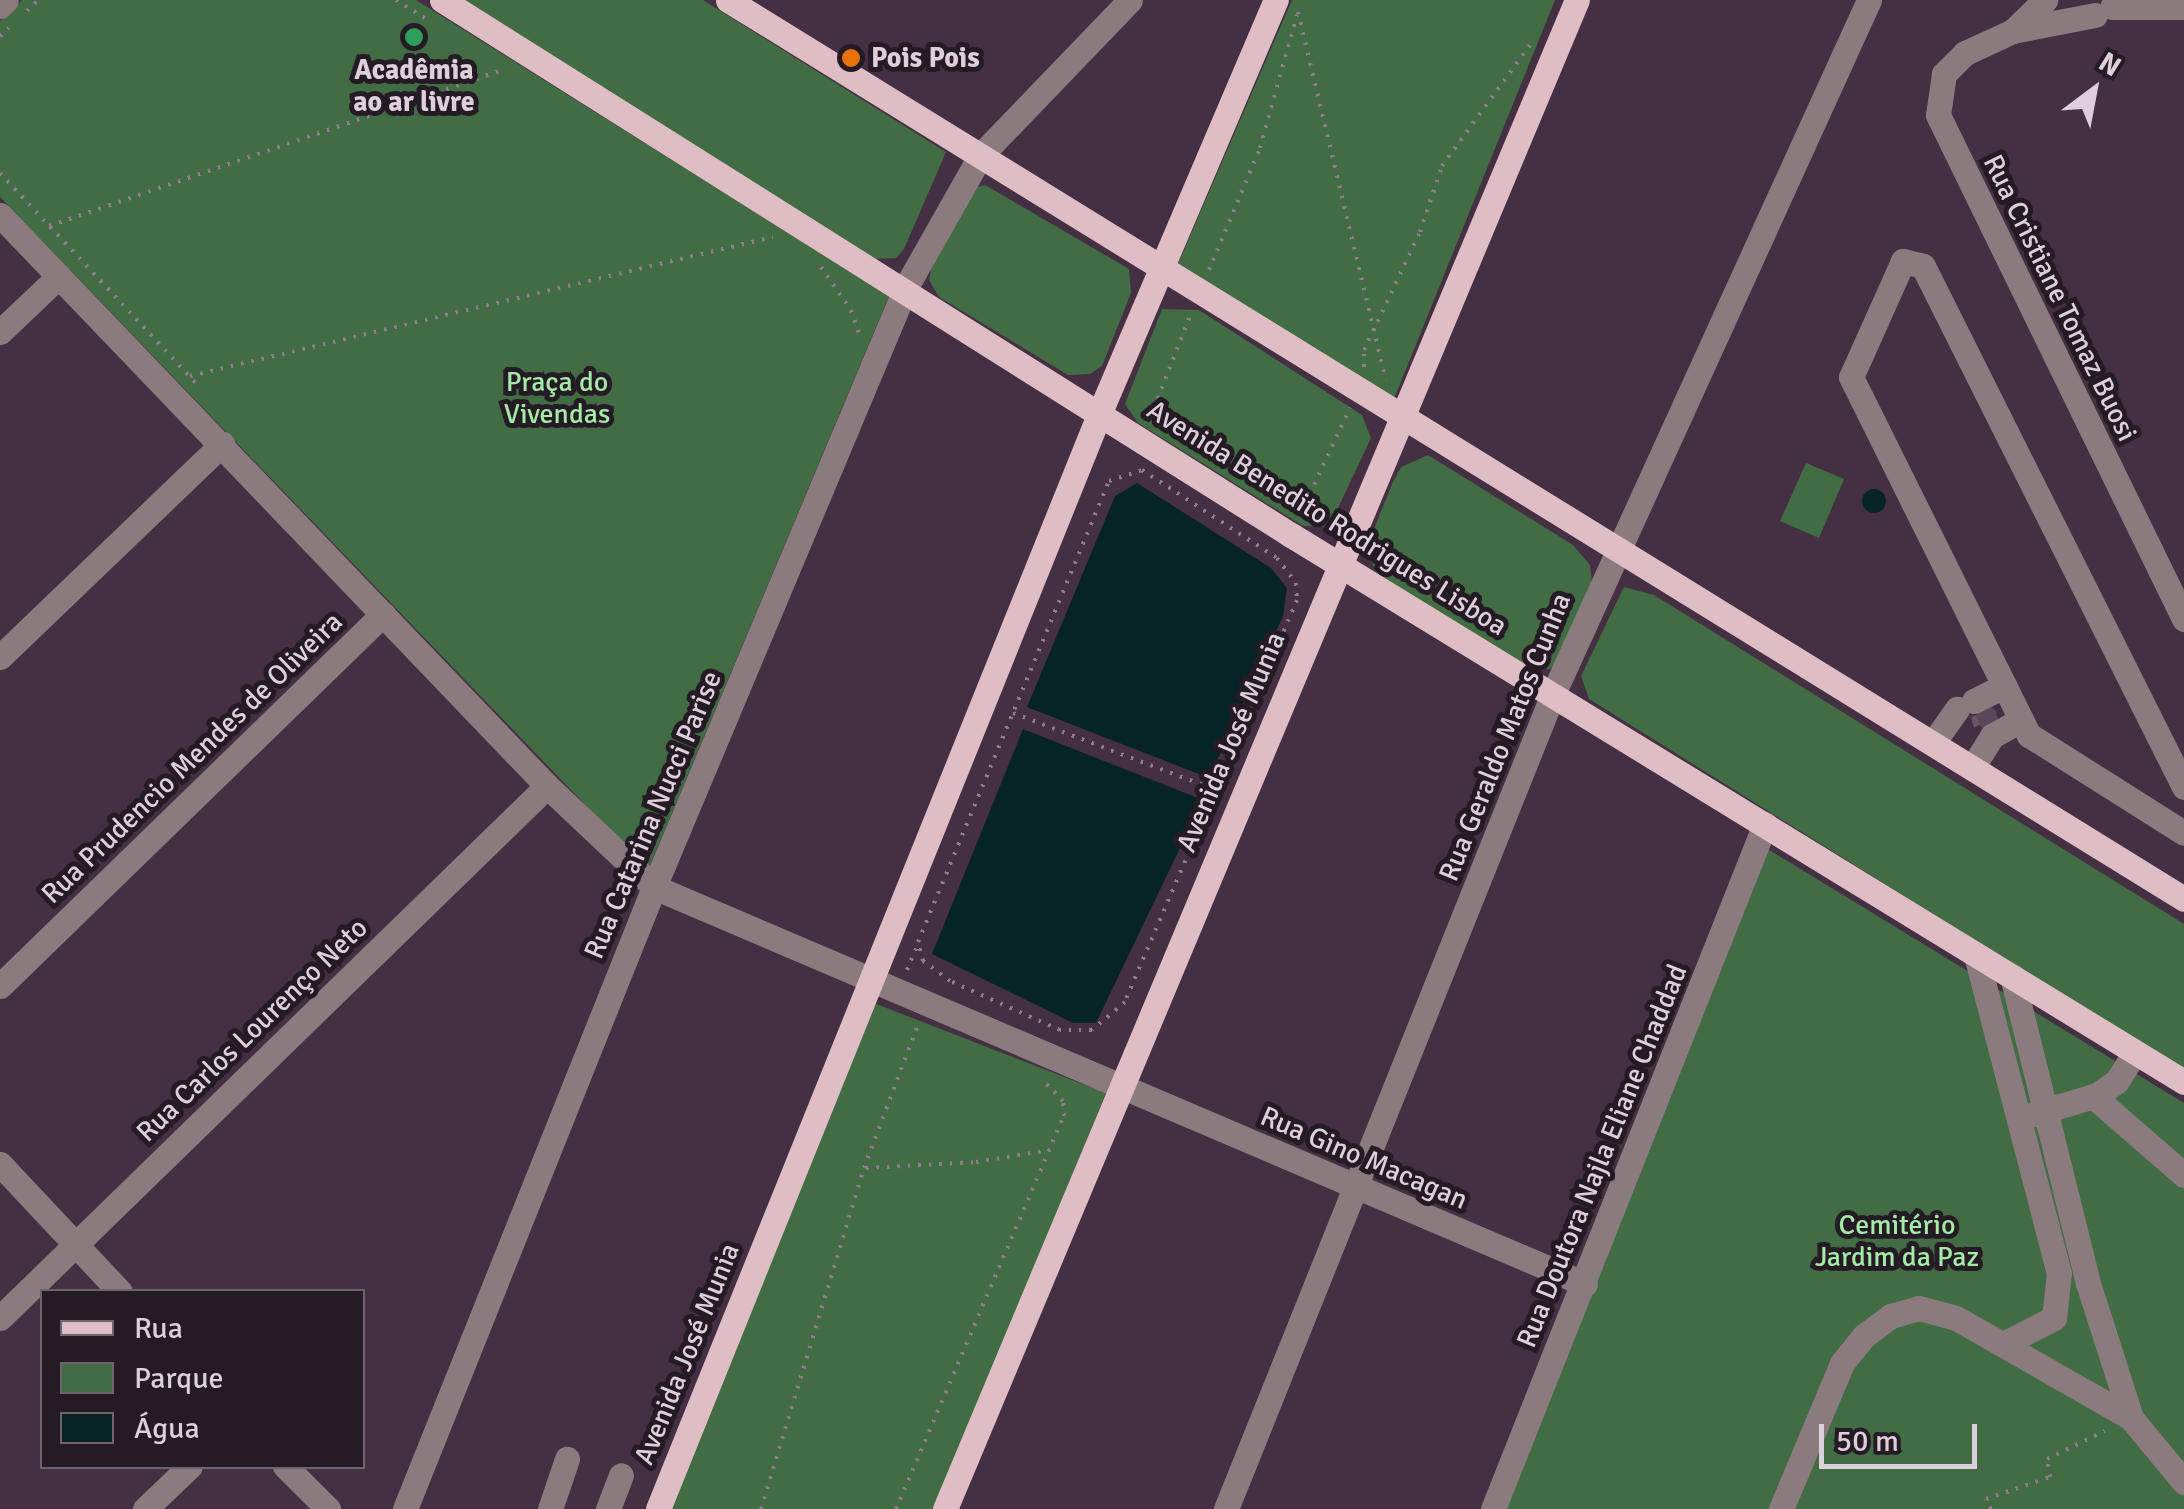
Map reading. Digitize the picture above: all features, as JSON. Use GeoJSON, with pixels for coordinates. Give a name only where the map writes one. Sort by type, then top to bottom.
{"type":"FeatureCollection","features":[{"type":"Feature","properties":{"kind":"main road"},"geometry":{"type":"LineString","coordinates":[[728,0],[1200,292],[1357,377],[1402,416],[2184,899]]}},
{"type":"Feature","properties":{"kind":"main road","name":"Avenida José Munia"},"geometry":{"type":"LineString","coordinates":[[945,1509],[1120,1082],[1577,0]]}},
{"type":"Feature","properties":{"kind":"main road","name":"Avenida José Munia"},"geometry":{"type":"LineString","coordinates":[[658,1509],[1100,412],[1162,268],[1287,6]]}},
{"type":"Feature","properties":{"kind":"main road","name":"Avenida Benedito Rodrigues Lisboa"},"geometry":{"type":"LineString","coordinates":[[435,10],[906,287],[1291,535],[2184,1082]]}},
{"type":"Feature","properties":{"kind":"street"},"geometry":{"type":"LineString","coordinates":[[0,6],[6,0]]}},
{"type":"Feature","properties":{"kind":"street","name":"Rua Catarina Nucci Parise"},"geometry":{"type":"LineString","coordinates":[[405,1509],[654,887],[906,287],[980,156],[1130,0]]}},
{"type":"Feature","properties":{"kind":"street","name":"Rua Geraldo Matos Cunha"},"geometry":{"type":"LineString","coordinates":[[1226,1509],[1358,1190],[1553,694],[1616,548],[1870,0]]}},
{"type":"Feature","properties":{"kind":"street","name":"Rua Cristiane Tomaz Buosi"},"geometry":{"type":"LineString","coordinates":[[2013,32],[2045,0]]}},
{"type":"Feature","properties":{"kind":"street"},"geometry":{"type":"LineString","coordinates":[[2066,0],[2108,8]]}},
{"type":"Feature","properties":{"kind":"street"},"geometry":{"type":"LineString","coordinates":[[2176,0],[2184,6]]}},
{"type":"Feature","properties":{"kind":"street","name":"Rua Cristiane Tomaz Buosi"},"geometry":{"type":"LineString","coordinates":[[2184,6],[2108,8],[2013,32],[1965,53],[1944,74],[1938,115],[2184,619]]}},
{"type":"Feature","properties":{"kind":"street","name":"Rua Gino Macagan"},"geometry":{"type":"LineString","coordinates":[[0,216],[547,786],[654,887],[868,982],[1120,1082],[1358,1190],[1585,1284]]}},
{"type":"Feature","properties":{"kind":"street"},"geometry":{"type":"LineString","coordinates":[[1965,763],[1992,736],[1994,712],[1852,378],[1907,259],[1923,266],[2184,787]]}},
{"type":"Feature","properties":{"kind":"street"},"geometry":{"type":"LineString","coordinates":[[0,332],[59,276]]}},
{"type":"Feature","properties":{"kind":"street"},"geometry":{"type":"LineString","coordinates":[[0,658],[222,444]]}},
{"type":"Feature","properties":{"kind":"street","name":"Rua Prudencio Mendes de Oliveira"},"geometry":{"type":"LineString","coordinates":[[0,986],[384,614]]}},
{"type":"Feature","properties":{"kind":"street"},"geometry":{"type":"LineString","coordinates":[[1933,744],[1994,712]]}},
{"type":"Feature","properties":{"kind":"street"},"geometry":{"type":"LineString","coordinates":[[1994,712],[2183,831]]}},
{"type":"Feature","properties":{"kind":"street","name":"Rua Carlos Lourenço Neto"},"geometry":{"type":"LineString","coordinates":[[0,1318],[547,786]]}},
{"type":"Feature","properties":{"kind":"street","name":"Rua Doutora Najla Eliane Chaddad"},"geometry":{"type":"LineString","coordinates":[[1493,1509],[1765,824]]}},
{"type":"Feature","properties":{"kind":"street"},"geometry":{"type":"LineString","coordinates":[[1976,954],[2022,1118],[2060,1301],[2054,1318],[2035,1332],[2003,1344]]}},
{"type":"Feature","properties":{"kind":"street"},"geometry":{"type":"LineString","coordinates":[[2012,976],[2088,1283],[2131,1418]]}},
{"type":"Feature","properties":{"kind":"street"},"geometry":{"type":"LineString","coordinates":[[2022,1118],[2093,1096],[2117,1081],[2135,1052]]}},
{"type":"Feature","properties":{"kind":"street"},"geometry":{"type":"LineString","coordinates":[[2093,1096],[2184,1175]]}},
{"type":"Feature","properties":{"kind":"street"},"geometry":{"type":"LineString","coordinates":[[0,1164],[117,1289]]}},
{"type":"Feature","properties":{"kind":"street"},"geometry":{"type":"LineString","coordinates":[[1781,1509],[1842,1364],[1864,1336],[1892,1316],[1919,1308],[1956,1318],[2131,1418],[2184,1482]]}},
{"type":"Feature","properties":{"kind":"street"},"geometry":{"type":"LineString","coordinates":[[550,1509],[567,1459]]}},
{"type":"Feature","properties":{"kind":"street"},"geometry":{"type":"LineString","coordinates":[[144,1509],[187,1469]]}},
{"type":"Feature","properties":{"kind":"street"},"geometry":{"type":"LineString","coordinates":[[289,1469],[328,1509]]}},
{"type":"Feature","properties":{"kind":"street"},"geometry":{"type":"LineString","coordinates":[[608,1509],[621,1476]]}},
{"type":"Feature","properties":{"kind":"path"},"geometry":{"type":"LineString","coordinates":[[396,0],[435,10]]}},
{"type":"Feature","properties":{"kind":"path"},"geometry":{"type":"LineString","coordinates":[[1287,6],[1299,0]]}},
{"type":"Feature","properties":{"kind":"path"},"geometry":{"type":"LineString","coordinates":[[1131,470],[1260,148],[1287,6]]}},
{"type":"Feature","properties":{"kind":"path"},"geometry":{"type":"LineString","coordinates":[[1287,6],[1389,378],[1357,377]]}},
{"type":"Feature","properties":{"kind":"path"},"geometry":{"type":"LineString","coordinates":[[1290,570],[1157,476],[1131,470],[1109,481],[918,952],[950,982],[1060,1030],[1092,1030],[1125,1002],[1212,790],[1291,617],[1296,583],[1290,570],[1291,535],[1357,377],[1364,350],[1420,232],[1442,166],[1541,30]]}},
{"type":"Feature","properties":{"kind":"path"},"geometry":{"type":"LineString","coordinates":[[491,59],[523,80]]}},
{"type":"Feature","properties":{"kind":"path"},"geometry":{"type":"LineString","coordinates":[[49,226],[506,69]]}},
{"type":"Feature","properties":{"kind":"path"},"geometry":{"type":"LineString","coordinates":[[0,173],[203,391]]}},
{"type":"Feature","properties":{"kind":"path"},"geometry":{"type":"LineString","coordinates":[[758,226],[790,246]]}},
{"type":"Feature","properties":{"kind":"path"},"geometry":{"type":"LineString","coordinates":[[190,376],[774,237]]}},
{"type":"Feature","properties":{"kind":"path"},"geometry":{"type":"LineString","coordinates":[[836,274],[820,265],[851,310],[861,346],[867,332]]}},
{"type":"Feature","properties":{"kind":"path"},"geometry":{"type":"LineString","coordinates":[[1013,712],[1212,790]]}},
{"type":"Feature","properties":{"kind":"path"},"geometry":{"type":"LineString","coordinates":[[906,1013],[937,1026]]}},
{"type":"Feature","properties":{"kind":"path"},"geometry":{"type":"LineString","coordinates":[[761,1509],[864,1168],[920,1019]]}},
{"type":"Feature","properties":{"kind":"path"},"geometry":{"type":"LineString","coordinates":[[896,1509],[1050,1150],[1064,1101],[1035,1072]]}},
{"type":"Feature","properties":{"kind":"path"},"geometry":{"type":"LineString","coordinates":[[864,1168],[976,1162],[1050,1150]]}},
{"type":"Feature","properties":{"kind":"path"},"geometry":{"type":"LineString","coordinates":[[1991,1509],[1986,1499],[2050,1477],[2046,1459],[2131,1418]]}},
{"type":"Feature","properties":{"kind":"green space","name":"Praça do Vivendas"},"geometry":{"type":"Polygon","coordinates":[[[22,0],[416,0],[889,296],[648,870],[0,197],[0,21],[22,0]]]}},
{"type":"Feature","properties":{"kind":"green space"},"geometry":{"type":"Polygon","coordinates":[[[460,0],[703,0],[946,152],[904,249],[896,258],[872,259],[460,0]]]}},
{"type":"Feature","properties":{"kind":"green space"},"geometry":{"type":"Polygon","coordinates":[[[1292,0],[1555,0],[1394,399],[1178,264],[1292,0]]]}},
{"type":"Feature","properties":{"kind":"green space"},"geometry":{"type":"Polygon","coordinates":[[[985,185],[1129,269],[1131,293],[1102,366],[1090,374],[1068,375],[939,297],[929,280],[932,265],[974,188],[985,185]]]}},
{"type":"Feature","properties":{"kind":"green space"},"geometry":{"type":"Polygon","coordinates":[[[1162,309],[1199,310],[1362,415],[1371,438],[1329,527],[1303,526],[1138,423],[1125,404],[1162,309]]]}},
{"type":"Feature","properties":{"kind":"green space"},"geometry":{"type":"Polygon","coordinates":[[[1428,455],[1573,545],[1590,565],[1592,584],[1559,663],[1550,669],[1528,670],[1378,577],[1366,549],[1392,484],[1401,467],[1428,455]]]}},
{"type":"Feature","properties":{"kind":"green space"},"geometry":{"type":"Polygon","coordinates":[[[1806,463],[1844,479],[1819,538],[1780,521],[1806,463]]]}},
{"type":"Feature","properties":{"kind":"green space"},"geometry":{"type":"Polygon","coordinates":[[[1624,587],[1654,595],[2184,924],[2184,1071],[1589,699],[1581,676],[1624,587]]]}},
{"type":"Feature","properties":{"kind":"green space","name":"Cemitério Jardim da Paz"},"geometry":{"type":"Polygon","coordinates":[[[1766,848],[2184,1103],[2184,1509],[1502,1509],[1766,848]]]}},
{"type":"Feature","properties":{"kind":"green space"},"geometry":{"type":"Polygon","coordinates":[[[871,1002],[1106,1093],[935,1509],[669,1509],[871,1002]]]}},
{"type":"Feature","properties":{"kind":"water"},"geometry":{"type":"Polygon","coordinates":[[[1137,483],[1271,568],[1287,588],[1283,616],[1209,778],[1027,707],[1115,496],[1137,483]]]}},
{"type":"Feature","properties":{"kind":"water"},"geometry":{"type":"Polygon","coordinates":[[[1874,489],[1886,501],[1874,513],[1862,501],[1874,489]]]}},
{"type":"Feature","properties":{"kind":"water"},"geometry":{"type":"Polygon","coordinates":[[[1023,729],[1203,800],[1096,1023],[1073,1023],[932,954],[1023,729]]]}},
{"type":"Feature","properties":{"kind":"building"},"geometry":{"type":"Polygon","coordinates":[[[1994,709],[1997,714],[1974,728],[1971,717],[1994,709]]]}},
{"type":"Feature","properties":{"kind":"tunnel"},"geometry":{"type":"LineString","coordinates":[[1981,726],[1998,717]]}},
{"type":"Feature","properties":{"kind":"place","name":"Acadêmia ao ar livre"},"geometry":{"type":"Point","coordinates":[414,37]}},
{"type":"Feature","properties":{"kind":"place","name":"Pois Pois"},"geometry":{"type":"Point","coordinates":[851,58]}}]}
